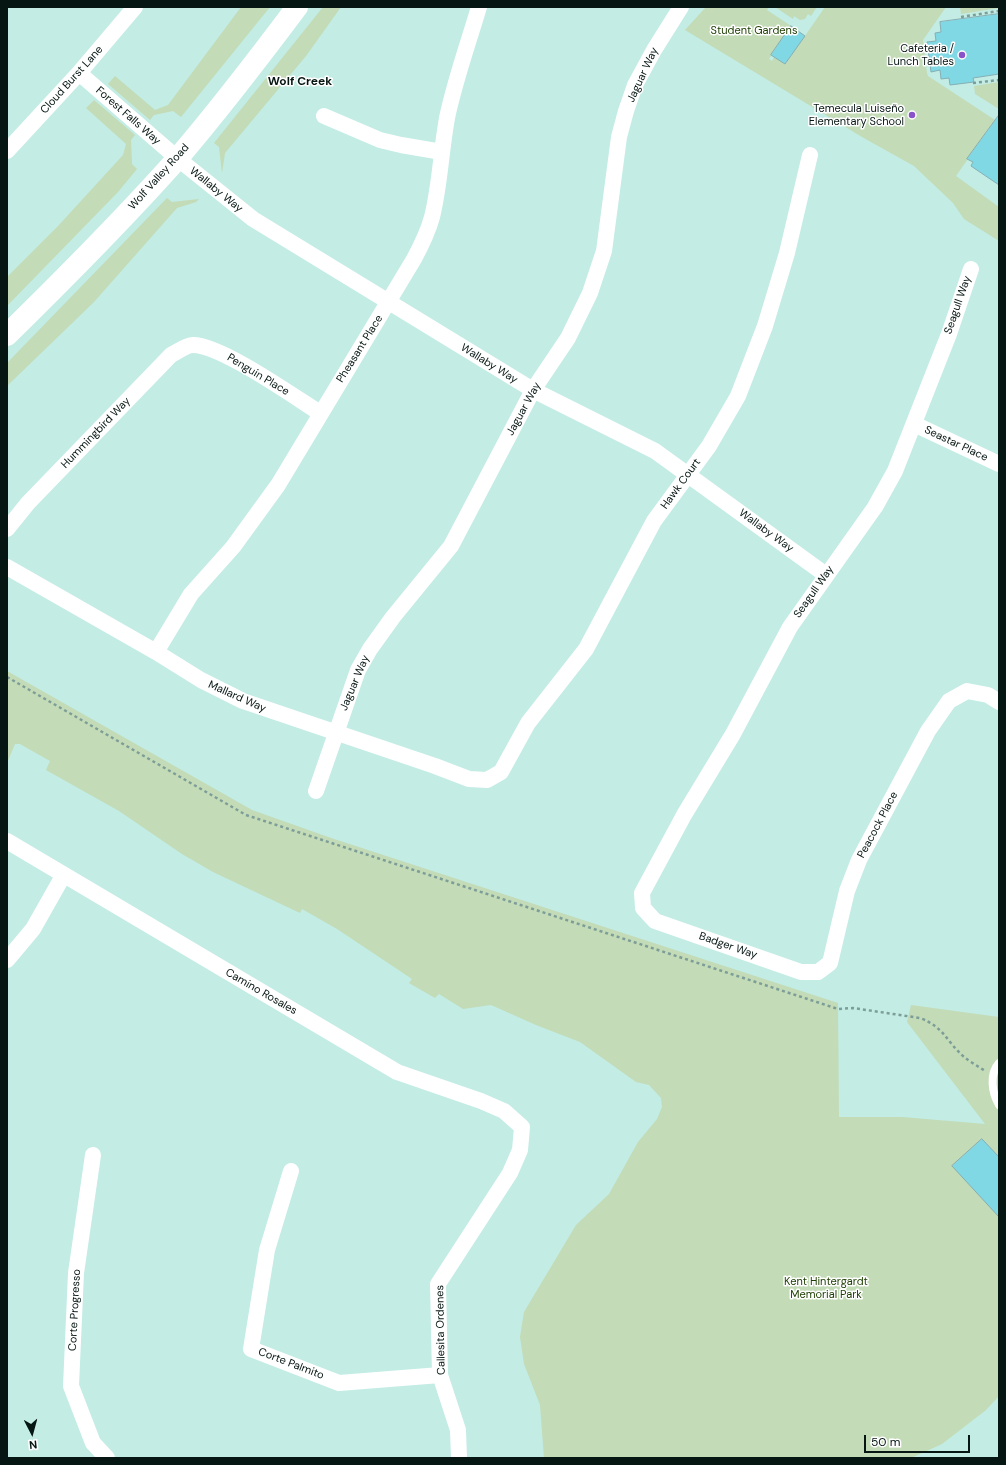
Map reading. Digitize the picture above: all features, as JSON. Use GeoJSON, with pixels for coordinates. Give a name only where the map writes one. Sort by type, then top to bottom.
{"type":"FeatureCollection","features":[{"type":"Feature","properties":{"kind":"main road","name":"Wolf Valley Road"},"geometry":{"type":"LineString","coordinates":[[7,335],[70,274],[177,158],[256,62],[297,7]]}},
{"type":"Feature","properties":{"kind":"street","name":"Cloud Burst Lane"},"geometry":{"type":"LineString","coordinates":[[7,151],[79,73],[135,7]]}},
{"type":"Feature","properties":{"kind":"street","name":"Pheasant Place"},"geometry":{"type":"LineString","coordinates":[[156,652],[192,594],[233,546],[278,485],[320,412],[389,302],[424,240],[432,218],[447,119],[455,85],[479,7]]}},
{"type":"Feature","properties":{"kind":"street","name":"Jaguar Way"},"geometry":{"type":"LineString","coordinates":[[316,791],[358,670],[370,650],[451,546],[533,390],[568,338],[590,293],[604,251],[619,137],[626,110],[635,86],[654,50],[681,7]]}},
{"type":"Feature","properties":{"kind":"street","name":"Forest Falls Way"},"geometry":{"type":"LineString","coordinates":[[79,73],[177,158]]}},
{"type":"Feature","properties":{"kind":"street"},"geometry":{"type":"LineString","coordinates":[[324,116],[380,140],[442,152]]}},
{"type":"Feature","properties":{"kind":"street","name":"Hawk Court"},"geometry":{"type":"LineString","coordinates":[[487,780],[501,772],[528,723],[586,649],[654,521],[687,474],[710,446],[738,396],[765,326],[787,253],[810,155]]}},
{"type":"Feature","properties":{"kind":"street","name":"Wallaby Way"},"geometry":{"type":"LineString","coordinates":[[177,158],[253,219],[533,390],[655,451],[826,575]]}},
{"type":"Feature","properties":{"kind":"street","name":"Seagull Way"},"geometry":{"type":"LineString","coordinates":[[643,908],[642,893],[659,858],[733,734],[790,627],[875,507],[895,471],[949,334],[971,269]]}},
{"type":"Feature","properties":{"kind":"street","name":"Penguin Place"},"geometry":{"type":"LineString","coordinates":[[192,345],[214,350],[239,363],[320,412]]}},
{"type":"Feature","properties":{"kind":"street","name":"Hummingbird Way"},"geometry":{"type":"LineString","coordinates":[[7,529],[28,503],[171,355],[192,345]]}},
{"type":"Feature","properties":{"kind":"street","name":"Seastar Place"},"geometry":{"type":"LineString","coordinates":[[914,424],[999,464]]}},
{"type":"Feature","properties":{"kind":"street","name":"Mallard Way"},"geometry":{"type":"LineString","coordinates":[[7,567],[156,652],[201,680],[243,701],[436,766],[469,779],[487,780]]}},
{"type":"Feature","properties":{"kind":"street","name":"Peacock Place"},"geometry":{"type":"LineString","coordinates":[[818,972],[830,963],[847,891],[859,860],[928,731],[949,701],[967,691],[988,695],[999,702]]}},
{"type":"Feature","properties":{"kind":"street","name":"Camino Rosales"},"geometry":{"type":"LineString","coordinates":[[7,841],[63,876],[397,1072],[504,1111],[522,1126]]}},
{"type":"Feature","properties":{"kind":"street"},"geometry":{"type":"LineString","coordinates":[[7,960],[33,929],[63,876]]}},
{"type":"Feature","properties":{"kind":"street","name":"Badger Way"},"geometry":{"type":"LineString","coordinates":[[643,908],[655,921],[801,972],[818,972]]}},
{"type":"Feature","properties":{"kind":"street","name":"Callesita Ordenes"},"geometry":{"type":"LineString","coordinates":[[459,1458],[458,1430],[440,1375],[438,1284],[510,1173],[520,1150],[522,1126]]}},
{"type":"Feature","properties":{"kind":"street","name":"Corte Progresso"},"geometry":{"type":"LineString","coordinates":[[93,1155],[76,1273],[71,1386],[93,1443],[107,1458]]}},
{"type":"Feature","properties":{"kind":"street","name":"Corte Palmito"},"geometry":{"type":"LineString","coordinates":[[291,1171],[267,1250],[251,1349],[339,1383],[440,1375]]}},
{"type":"Feature","properties":{"kind":"lane"},"geometry":{"type":"LineString","coordinates":[[999,1063],[992,1086],[994,1096],[999,1105]]}},
{"type":"Feature","properties":{"kind":"path"},"geometry":{"type":"LineString","coordinates":[[962,17],[999,11]]}},
{"type":"Feature","properties":{"kind":"path"},"geometry":{"type":"LineString","coordinates":[[973,83],[999,80]]}},
{"type":"Feature","properties":{"kind":"path"},"geometry":{"type":"LineString","coordinates":[[7,677],[246,815],[838,1009],[853,1008],[920,1018],[930,1022],[941,1030],[963,1056],[994,1076]]}},
{"type":"Feature","properties":{"kind":"green space"},"geometry":{"type":"Polygon","coordinates":[[[241,7],[270,7],[181,117],[173,111],[154,115],[150,120],[108,84],[115,76],[155,110],[168,105],[241,7]]]}},
{"type":"Feature","properties":{"kind":"green space"},"geometry":{"type":"Polygon","coordinates":[[[323,7],[341,7],[306,56],[225,153],[222,173],[219,147],[214,143],[323,7]]]}},
{"type":"Feature","properties":{"kind":"green space","name":"Temecula Luiseño Elementary School"},"geometry":{"type":"Polygon","coordinates":[[[706,7],[769,7],[767,10],[791,26],[784,37],[798,46],[825,7],[946,7],[923,40],[927,73],[928,76],[995,120],[956,176],[999,207],[999,241],[964,219],[953,203],[914,166],[862,137],[685,30],[706,7]],[[778,45],[769,59],[772,61],[774,57],[785,64],[792,55],[778,45]]]}},
{"type":"Feature","properties":{"kind":"green space"},"geometry":{"type":"Polygon","coordinates":[[[775,7],[817,7],[811,16],[808,14],[805,19],[800,20],[794,16],[793,19],[775,7]]]}},
{"type":"Feature","properties":{"kind":"green space"},"geometry":{"type":"Polygon","coordinates":[[[960,7],[999,7],[999,8],[961,14],[960,7]]]}},
{"type":"Feature","properties":{"kind":"green space"},"geometry":{"type":"Polygon","coordinates":[[[999,82],[999,109],[975,94],[974,86],[999,82]]]}},
{"type":"Feature","properties":{"kind":"green space"},"geometry":{"type":"Polygon","coordinates":[[[94,100],[135,135],[131,140],[132,164],[137,169],[118,192],[7,306],[7,277],[59,225],[123,155],[126,144],[86,108],[94,100]]]}},
{"type":"Feature","properties":{"kind":"green space"},"geometry":{"type":"Polygon","coordinates":[[[167,198],[172,202],[199,199],[196,202],[177,208],[94,302],[7,386],[7,363],[167,198]]]}},
{"type":"Feature","properties":{"kind":"green space","name":"Kent Hintergardt Memorial Park"},"geometry":{"type":"Polygon","coordinates":[[[7,671],[252,810],[331,838],[838,1003],[839,1117],[902,1117],[985,1124],[907,1022],[911,1005],[999,1017],[999,1396],[986,1410],[942,1444],[911,1458],[544,1458],[540,1405],[524,1364],[520,1337],[524,1312],[576,1225],[609,1194],[638,1142],[657,1119],[662,1107],[661,1098],[649,1085],[636,1082],[580,1042],[491,1005],[463,1009],[439,994],[435,998],[409,983],[412,979],[337,929],[302,909],[300,913],[213,872],[182,854],[119,811],[46,770],[50,761],[20,744],[15,744],[7,763],[7,671]]]}},
{"type":"Feature","properties":{"kind":"building","name":"Cafeteria / Lunch Tables"},"geometry":{"type":"Polygon","coordinates":[[[999,14],[999,74],[973,78],[974,82],[950,85],[949,78],[941,79],[940,70],[931,72],[927,42],[936,41],[935,33],[941,32],[940,22],[999,14]]]}},
{"type":"Feature","properties":{"kind":"building"},"geometry":{"type":"Polygon","coordinates":[[[791,26],[805,36],[785,64],[771,55],[791,26]]]}},
{"type":"Feature","properties":{"kind":"building"},"geometry":{"type":"Polygon","coordinates":[[[999,115],[999,185],[971,166],[973,162],[967,159],[999,115]]]}},
{"type":"Feature","properties":{"kind":"building"},"geometry":{"type":"Polygon","coordinates":[[[982,1139],[999,1157],[999,1217],[952,1166],[982,1139]]]}},
{"type":"Feature","properties":{"kind":"place","name":"Cafeteria / Lunch Tables"},"geometry":{"type":"Point","coordinates":[962,55]}},
{"type":"Feature","properties":{"kind":"place","name":"Temecula Luiseño Elementary School"},"geometry":{"type":"Point","coordinates":[912,115]}},
{"type":"Feature","properties":{"kind":"district","name":"Wolf Creek"},"geometry":{"type":"Point","coordinates":[300,82]}},
{"type":"Feature","properties":{"kind":"park label","name":"Student Gardens"},"geometry":{"type":"Point","coordinates":[754,31]}}]}
